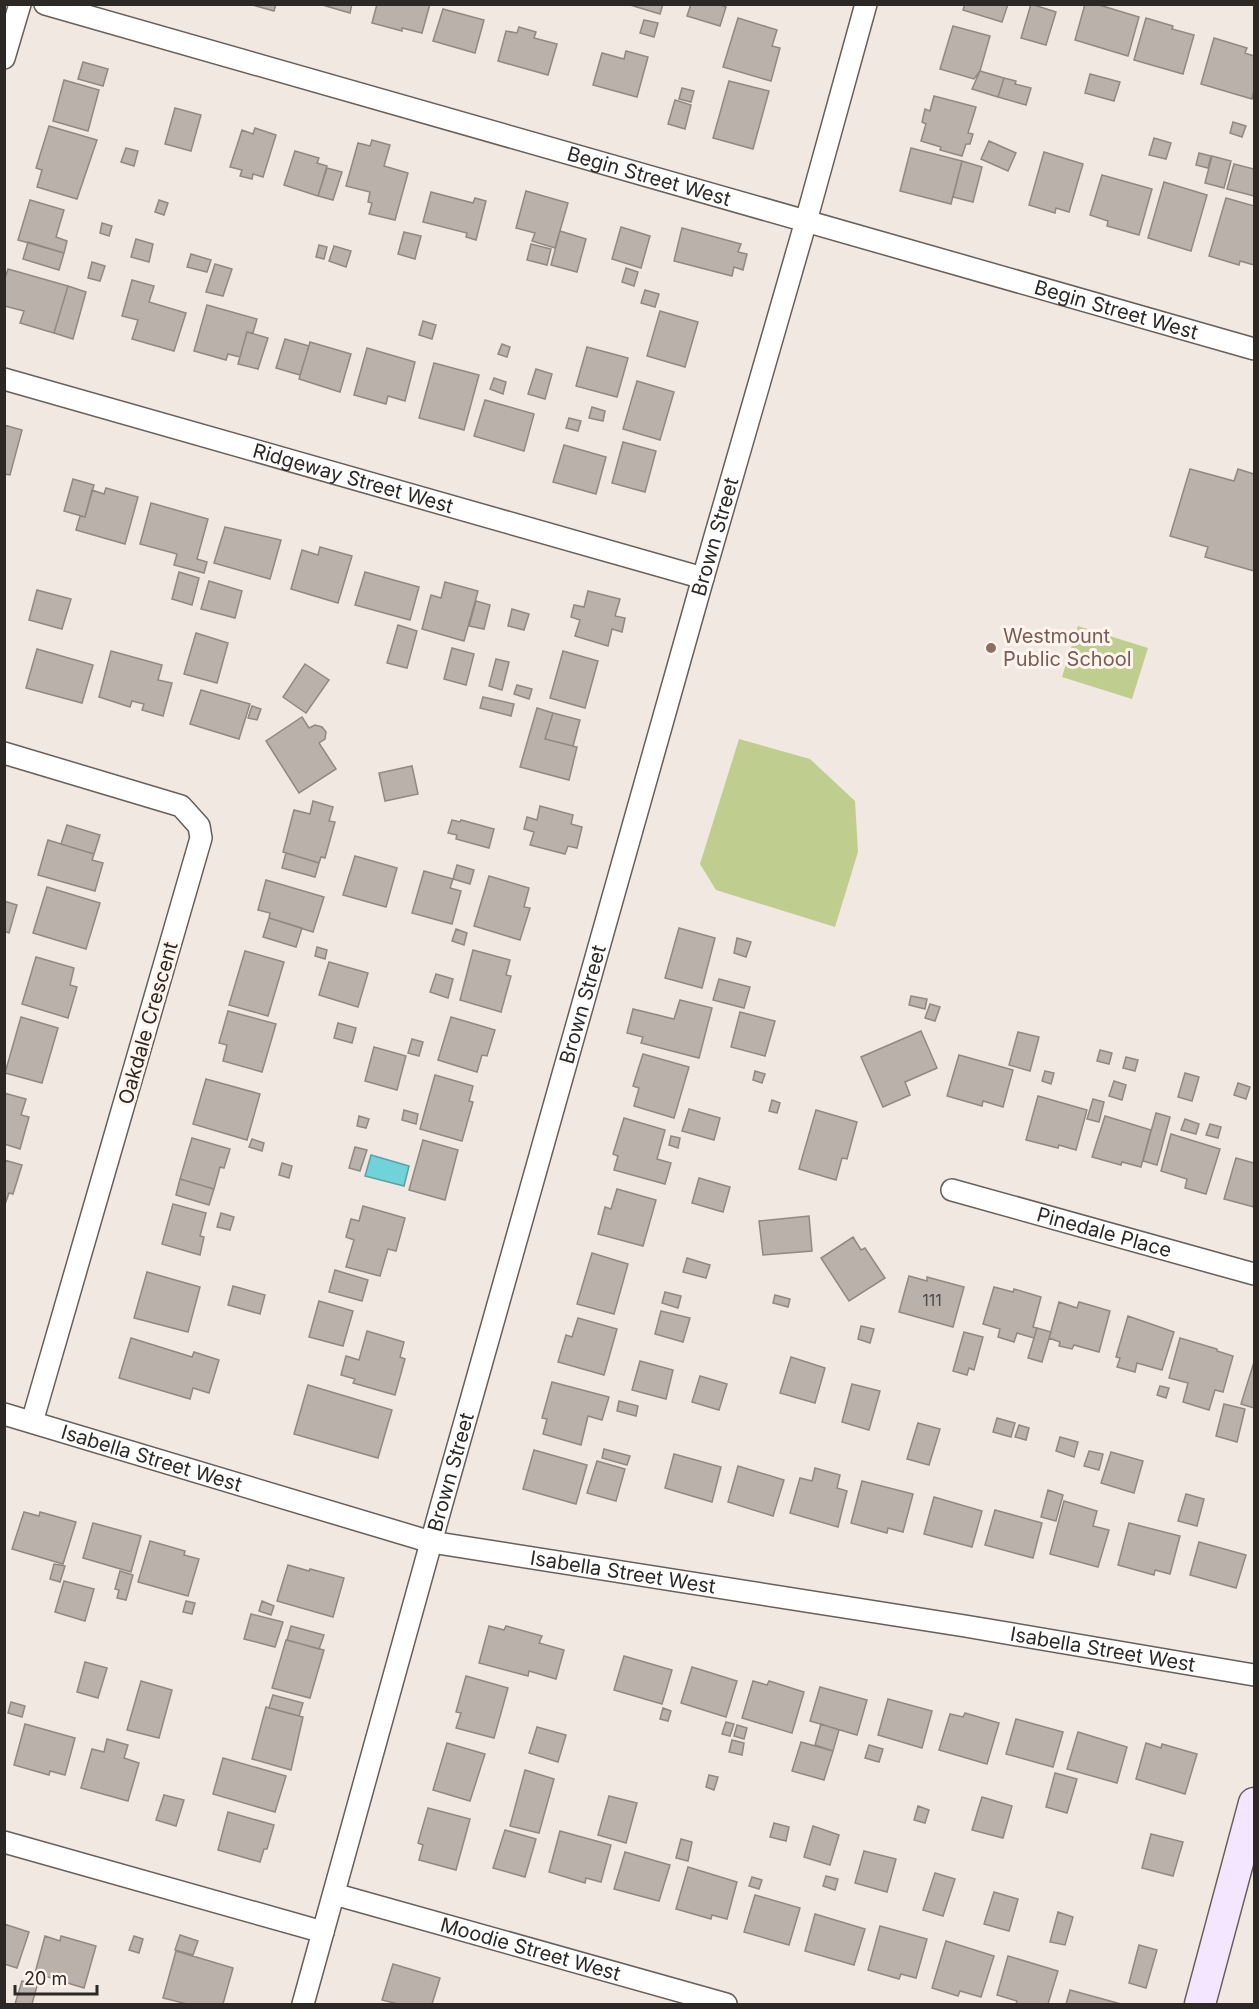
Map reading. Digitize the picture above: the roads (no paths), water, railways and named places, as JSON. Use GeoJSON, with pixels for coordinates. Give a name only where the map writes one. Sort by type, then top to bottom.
{"type":"FeatureCollection","features":[{"type":"Feature","properties":{"kind":"main road"},"geometry":{"type":"LineString","coordinates":[[1200,2004],[1254,1803]]}},
{"type":"Feature","properties":{"kind":"street"},"geometry":{"type":"LineString","coordinates":[[4,58],[20,4]]}},
{"type":"Feature","properties":{"kind":"street","name":"Begin Street West"},"geometry":{"type":"LineString","coordinates":[[45,4],[1254,349]]}},
{"type":"Feature","properties":{"kind":"street","name":"Brown Street"},"geometry":{"type":"LineString","coordinates":[[303,2004],[431,1542],[866,4]]}},
{"type":"Feature","properties":{"kind":"street","name":"Ridgeway Street West"},"geometry":{"type":"LineString","coordinates":[[4,379],[703,578]]}},
{"type":"Feature","properties":{"kind":"street","name":"Oakdale Crescent"},"geometry":{"type":"LineString","coordinates":[[4,753],[181,806],[199,826],[201,838],[32,1422]]}},
{"type":"Feature","properties":{"kind":"street","name":"Pinedale Place"},"geometry":{"type":"LineString","coordinates":[[952,1190],[1254,1274]]}},
{"type":"Feature","properties":{"kind":"street","name":"Isabella Street West"},"geometry":{"type":"LineString","coordinates":[[4,1414],[431,1542],[958,1625],[1254,1676]]}},
{"type":"Feature","properties":{"kind":"street"},"geometry":{"type":"LineString","coordinates":[[4,1842],[323,1932]]}},
{"type":"Feature","properties":{"kind":"street","name":"Moodie Street West"},"geometry":{"type":"LineString","coordinates":[[334,1894],[726,2004]]}},
{"type":"Feature","properties":{"kind":"water"},"geometry":{"type":"Polygon","coordinates":[[[371,1155],[409,1166],[404,1186],[365,1176],[371,1155]]]}},
{"type":"Feature","properties":{"kind":"place","name":"Westmount Public School"},"geometry":{"type":"Point","coordinates":[991,648]}}]}
